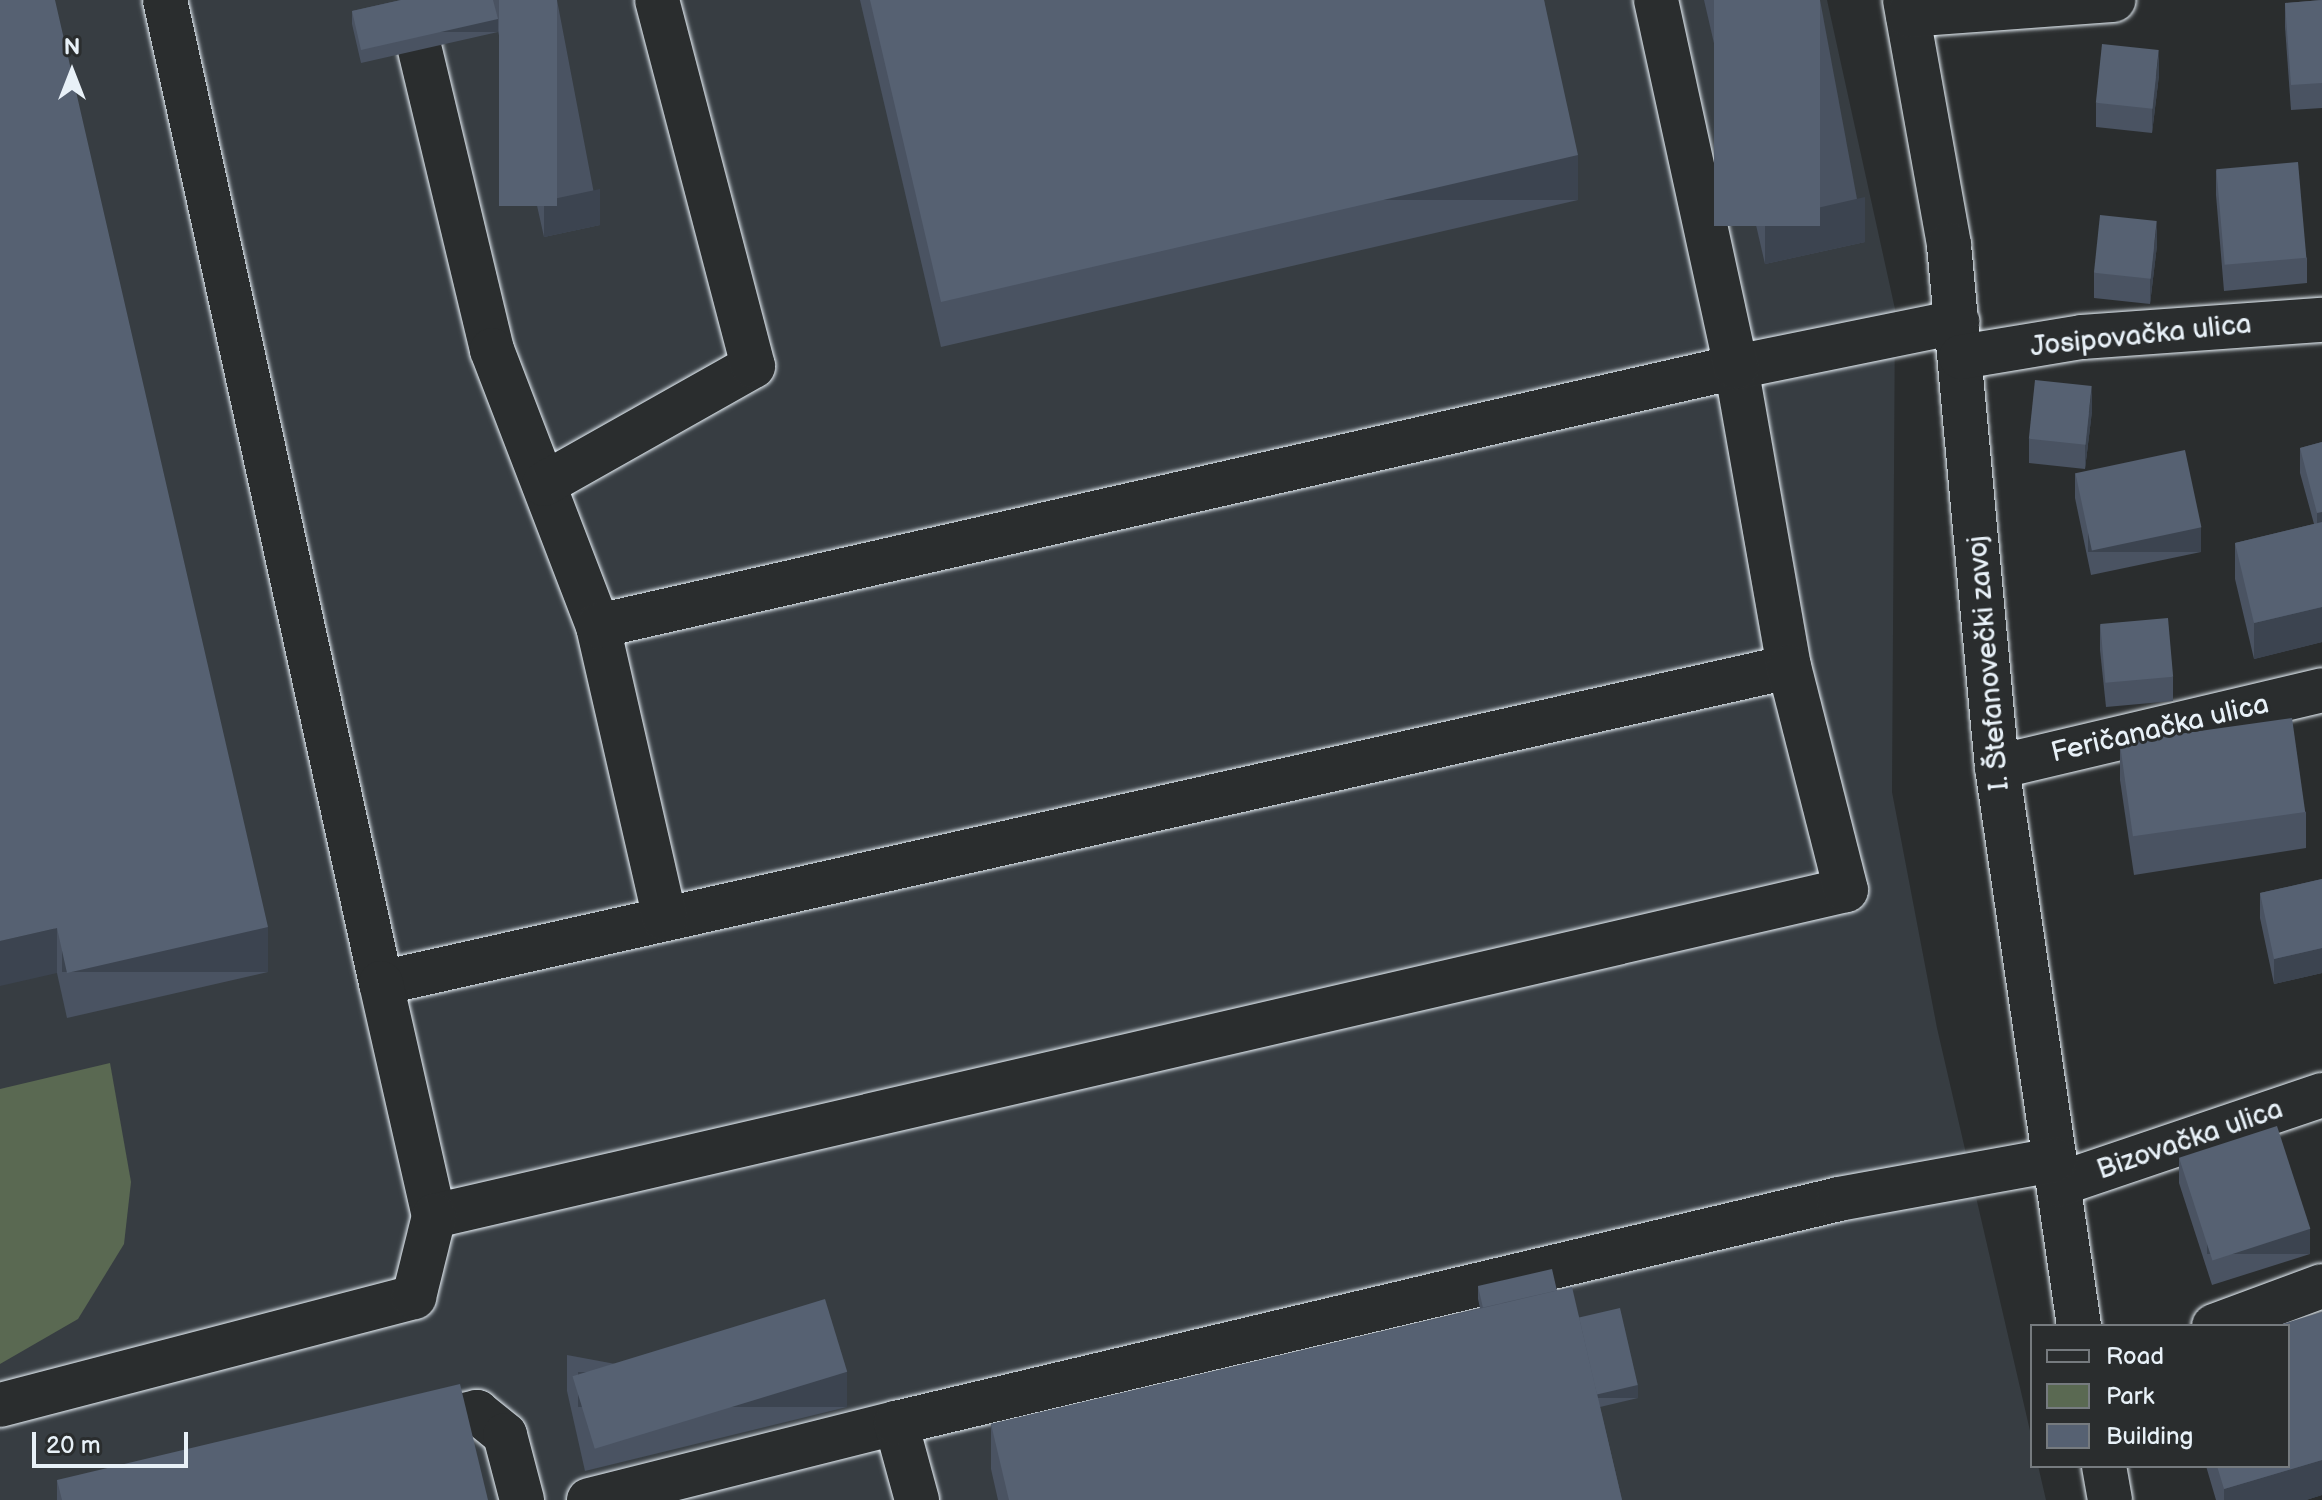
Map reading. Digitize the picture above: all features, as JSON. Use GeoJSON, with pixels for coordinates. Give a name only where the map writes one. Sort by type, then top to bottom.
{"type":"FeatureCollection","features":[{"type":"Feature","properties":{"kind":"street"},"geometry":{"type":"LineString","coordinates":[[0,1405],[414,1297],[434,1216],[165,0]]}},
{"type":"Feature","properties":{"kind":"street"},"geometry":{"type":"LineString","coordinates":[[544,484],[753,366],[657,0]]}},
{"type":"Feature","properties":{"kind":"street"},"geometry":{"type":"LineString","coordinates":[[434,1216],[1846,890],[1789,667],[1736,367],[1656,0]]}},
{"type":"Feature","properties":{"kind":"street"},"geometry":{"type":"LineString","coordinates":[[1907,8],[2113,0]]}},
{"type":"Feature","properties":{"kind":"street","name":"I. Štefanovečki zavoj"},"geometry":{"type":"LineString","coordinates":[[1907,8],[1959,340],[1997,767],[2079,1324]]}},
{"type":"Feature","properties":{"kind":"street"},"geometry":{"type":"LineString","coordinates":[[420,50],[492,350],[598,626],[665,919]]}},
{"type":"Feature","properties":{"kind":"street","name":"Josipovačka ulica"},"geometry":{"type":"LineString","coordinates":[[598,626],[1736,367],[1959,340],[2082,337],[2322,320]]}},
{"type":"Feature","properties":{"kind":"street"},"geometry":{"type":"LineString","coordinates":[[381,983],[1789,667]]}},
{"type":"Feature","properties":{"kind":"street","name":"Feričanačka ulica"},"geometry":{"type":"LineString","coordinates":[[1997,767],[2322,690]]}},
{"type":"Feature","properties":{"kind":"street","name":"Bizovačka ulica"},"geometry":{"type":"LineString","coordinates":[[589,1500],[896,1423],[1839,1199],[2056,1172],[2322,1095]]}},
{"type":"Feature","properties":{"kind":"street"},"geometry":{"type":"LineString","coordinates":[[2219,1324],[2322,1286]]}},
{"type":"Feature","properties":{"kind":"street"},"geometry":{"type":"LineString","coordinates":[[369,1436],[477,1412],[505,1435],[522,1500]]}},
{"type":"Feature","properties":{"kind":"street"},"geometry":{"type":"LineString","coordinates":[[896,1423],[917,1500]]}},
{"type":"Feature","properties":{"kind":"street"},"geometry":{"type":"LineString","coordinates":[[2104,1468],[2110,1500]]}},
{"type":"Feature","properties":{"kind":"shaded area"},"geometry":{"type":"Polygon","coordinates":[[[0,0],[1827,0],[1895,309],[1892,792],[1937,1028],[2030,1431],[2030,1468],[2039,1468],[2046,1500],[0,1500],[0,0]]]}},
{"type":"Feature","properties":{"kind":"green space"},"geometry":{"type":"Polygon","coordinates":[[[110,1063],[131,1182],[124,1244],[78,1319],[0,1364],[0,1089],[110,1063]]]}},
{"type":"Feature","properties":{"kind":"building"},"geometry":{"type":"Polygon","coordinates":[[[0,0],[55,0],[268,927],[67,973],[57,928],[0,941],[0,0]]]}},
{"type":"Feature","properties":{"kind":"building"},"geometry":{"type":"Polygon","coordinates":[[[401,0],[493,0],[498,19],[361,50],[352,11],[401,0]]]}},
{"type":"Feature","properties":{"kind":"building"},"geometry":{"type":"Polygon","coordinates":[[[499,0],[557,0],[557,206],[499,206],[499,0]]]}},
{"type":"Feature","properties":{"kind":"building"},"geometry":{"type":"Polygon","coordinates":[[[870,0],[1544,0],[1578,155],[941,302],[870,0]]]}},
{"type":"Feature","properties":{"kind":"building"},"geometry":{"type":"Polygon","coordinates":[[[1714,0],[1820,0],[1820,226],[1714,226],[1714,0]]]}},
{"type":"Feature","properties":{"kind":"building"},"geometry":{"type":"Polygon","coordinates":[[[2322,0],[2322,83],[2291,85],[2285,3],[2322,0]]]}},
{"type":"Feature","properties":{"kind":"building"},"geometry":{"type":"Polygon","coordinates":[[[2102,44],[2159,50],[2153,109],[2096,103],[2102,44]]]}},
{"type":"Feature","properties":{"kind":"building"},"geometry":{"type":"Polygon","coordinates":[[[2298,162],[2306,258],[2225,265],[2216,169],[2298,162]]]}},
{"type":"Feature","properties":{"kind":"building"},"geometry":{"type":"Polygon","coordinates":[[[2100,215],[2157,221],[2151,279],[2094,273],[2100,215]]]}},
{"type":"Feature","properties":{"kind":"building"},"geometry":{"type":"Polygon","coordinates":[[[2035,380],[2092,386],[2086,445],[2029,439],[2035,380]]]}},
{"type":"Feature","properties":{"kind":"building"},"geometry":{"type":"Polygon","coordinates":[[[2322,442],[2322,512],[2317,513],[2300,448],[2322,442]]]}},
{"type":"Feature","properties":{"kind":"building"},"geometry":{"type":"Polygon","coordinates":[[[2185,450],[2201,527],[2092,551],[2075,473],[2185,450]]]}},
{"type":"Feature","properties":{"kind":"building"},"geometry":{"type":"Polygon","coordinates":[[[2322,522],[2322,607],[2254,623],[2235,543],[2322,522]]]}},
{"type":"Feature","properties":{"kind":"building"},"geometry":{"type":"Polygon","coordinates":[[[2168,618],[2173,677],[2105,683],[2100,624],[2168,618]]]}},
{"type":"Feature","properties":{"kind":"building"},"geometry":{"type":"Polygon","coordinates":[[[2292,718],[2305,812],[2133,836],[2120,742],[2292,718]]]}},
{"type":"Feature","properties":{"kind":"building"},"geometry":{"type":"Polygon","coordinates":[[[2322,879],[2322,948],[2274,959],[2260,893],[2322,879]]]}},
{"type":"Feature","properties":{"kind":"building"},"geometry":{"type":"Polygon","coordinates":[[[2277,1126],[2310,1229],[2212,1261],[2179,1158],[2277,1126]]]}},
{"type":"Feature","properties":{"kind":"building"},"geometry":{"type":"Polygon","coordinates":[[[1552,1269],[1557,1290],[1483,1308],[1478,1286],[1552,1269]]]}},
{"type":"Feature","properties":{"kind":"building"},"geometry":{"type":"Polygon","coordinates":[[[1572,1287],[1622,1500],[1009,1500],[991,1424],[1572,1287]]]}},
{"type":"Feature","properties":{"kind":"building"},"geometry":{"type":"Polygon","coordinates":[[[825,1299],[847,1372],[595,1449],[573,1376],[825,1299]]]}},
{"type":"Feature","properties":{"kind":"building"},"geometry":{"type":"Polygon","coordinates":[[[1620,1308],[1638,1385],[1597,1394],[1579,1317],[1620,1308]]]}},
{"type":"Feature","properties":{"kind":"building"},"geometry":{"type":"Polygon","coordinates":[[[2322,1312],[2322,1460],[2224,1489],[2218,1468],[2290,1468],[2290,1324],[2283,1324],[2322,1312]]]}},
{"type":"Feature","properties":{"kind":"building"},"geometry":{"type":"Polygon","coordinates":[[[460,1384],[488,1500],[62,1500],[57,1480],[460,1384]]]}}]}
